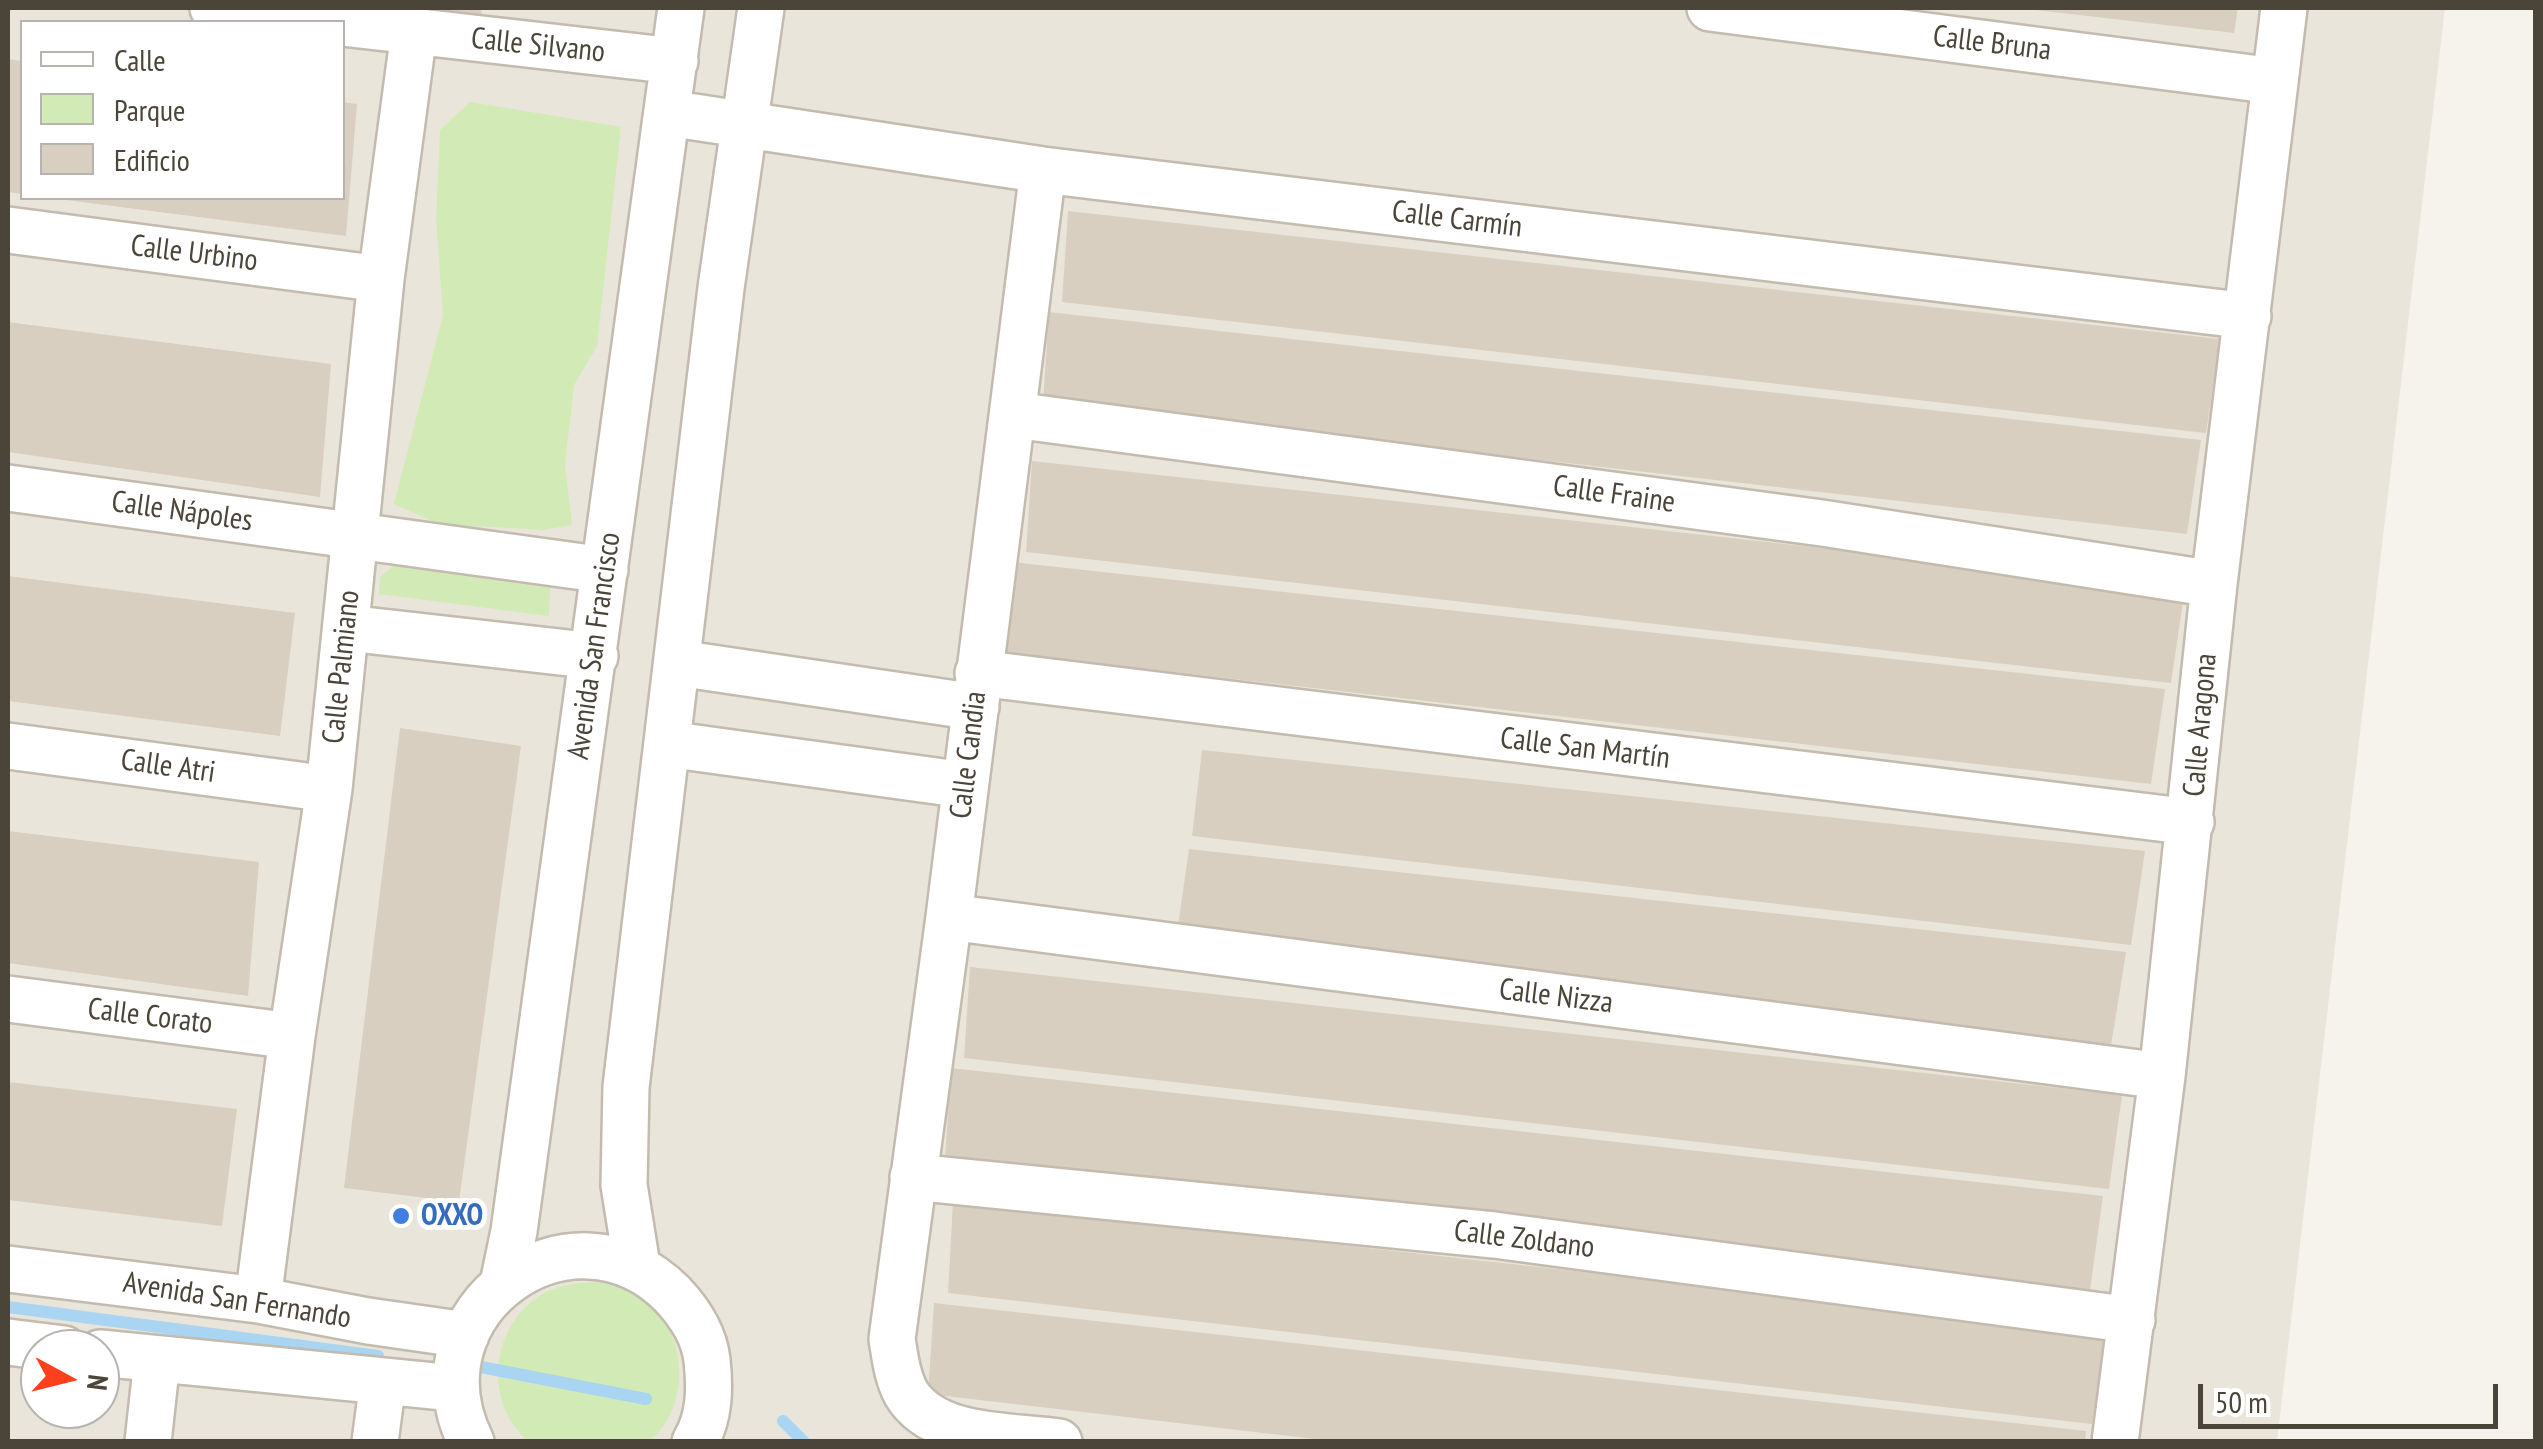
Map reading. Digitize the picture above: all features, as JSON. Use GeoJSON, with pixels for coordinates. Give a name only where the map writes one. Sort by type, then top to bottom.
{"type":"FeatureCollection","features":[{"type":"Feature","properties":{"kind":"street","name":"Calle Silvano"},"geometry":{"type":"LineString","coordinates":[[213,8],[315,20]]}},
{"type":"Feature","properties":{"kind":"street","name":"Avenida San Francisco"},"geometry":{"type":"LineString","coordinates":[[503,1284],[514,1231],[595,656],[681,8]]}},
{"type":"Feature","properties":{"kind":"street"},"geometry":{"type":"LineString","coordinates":[[638,1266],[624,1186],[626,1087],[721,288],[761,8]]}},
{"type":"Feature","properties":{"kind":"street","name":"Calle Bruna"},"geometry":{"type":"LineString","coordinates":[[1710,8],[2275,81]]}},
{"type":"Feature","properties":{"kind":"street","name":"Calle Aragona"},"geometry":{"type":"LineString","coordinates":[[2115,1442],[2192,822],[2214,584],[2284,8]]}},
{"type":"Feature","properties":{"kind":"street","name":"Calle Silvano"},"geometry":{"type":"LineString","coordinates":[[345,24],[674,61]]}},
{"type":"Feature","properties":{"kind":"street","name":"Calle Palmiano"},"geometry":{"type":"LineString","coordinates":[[258,1300],[329,789],[381,279],[414,32]]}},
{"type":"Feature","properties":{"kind":"street","name":"Calle Carmín"},"geometry":{"type":"LineString","coordinates":[[668,113],[1043,170],[2248,316]]}},
{"type":"Feature","properties":{"kind":"street","name":"Calle Candia"},"geometry":{"type":"LineString","coordinates":[[1043,170],[950,917],[892,1340],[898,1372],[908,1396],[932,1417],[957,1428],[1059,1442]]}},
{"type":"Feature","properties":{"kind":"street","name":"Calle Urbino"},"geometry":{"type":"LineString","coordinates":[[8,230],[381,279]]}},
{"type":"Feature","properties":{"kind":"street","name":"Calle Fraine"},"geometry":{"type":"LineString","coordinates":[[1014,415],[1822,523],[2214,584]]}},
{"type":"Feature","properties":{"kind":"street","name":"Calle Nápoles"},"geometry":{"type":"LineString","coordinates":[[8,488],[606,570]]}},
{"type":"Feature","properties":{"kind":"street"},"geometry":{"type":"LineString","coordinates":[[346,628],[595,656]]}},
{"type":"Feature","properties":{"kind":"street","name":"Calle San Martín"},"geometry":{"type":"LineString","coordinates":[[678,663],[977,690],[2192,822]]}},
{"type":"Feature","properties":{"kind":"street"},"geometry":{"type":"LineString","coordinates":[[667,744],[965,785]]}},
{"type":"Feature","properties":{"kind":"street","name":"Calle Atri"},"geometry":{"type":"LineString","coordinates":[[8,746],[329,789]]}},
{"type":"Feature","properties":{"kind":"street","name":"Calle Nizza"},"geometry":{"type":"LineString","coordinates":[[950,917],[2162,1076]]}},
{"type":"Feature","properties":{"kind":"street","name":"Calle Corato"},"geometry":{"type":"LineString","coordinates":[[8,999],[292,1036]]}},
{"type":"Feature","properties":{"kind":"street","name":"Calle Zoldano"},"geometry":{"type":"LineString","coordinates":[[913,1176],[1494,1235],[2132,1320]]}},
{"type":"Feature","properties":{"kind":"street"},"geometry":{"type":"LineString","coordinates":[[471,1442],[460,1420],[454,1388],[466,1335],[478,1310],[503,1284],[538,1263],[578,1255],[638,1266],[686,1309],[706,1346],[710,1389],[702,1430],[695,1442]]}},
{"type":"Feature","properties":{"kind":"street","name":"Avenida San Fernando"},"geometry":{"type":"LineString","coordinates":[[8,1269],[258,1300],[466,1335]]}},
{"type":"Feature","properties":{"kind":"street","name":"Avenida San Fernando"},"geometry":{"type":"LineString","coordinates":[[120,1356],[454,1388]]}},
{"type":"Feature","properties":{"kind":"street"},"geometry":{"type":"LineString","coordinates":[[148,1442],[157,1360]]}},
{"type":"Feature","properties":{"kind":"street"},"geometry":{"type":"LineString","coordinates":[[375,1442],[383,1381]]}},
{"type":"Feature","properties":{"kind":"shaded area"},"geometry":{"type":"Polygon","coordinates":[[[8,8],[2445,8],[2277,1441],[8,1442],[8,8]]]}},
{"type":"Feature","properties":{"kind":"green space"},"geometry":{"type":"Polygon","coordinates":[[[470,102],[621,127],[597,346],[574,385],[565,465],[572,525],[543,530],[439,524],[394,504],[443,315],[436,219],[440,130],[470,102]]]}},
{"type":"Feature","properties":{"kind":"green space"},"geometry":{"type":"Polygon","coordinates":[[[393,566],[550,588],[549,616],[379,594],[380,577],[393,566]]]}},
{"type":"Feature","properties":{"kind":"green space"},"geometry":{"type":"Polygon","coordinates":[[[598,1282],[618,1287],[648,1303],[671,1334],[679,1372],[672,1410],[650,1441],[528,1441],[513,1424],[499,1385],[504,1342],[526,1306],[544,1293],[598,1282]]]}},
{"type":"Feature","properties":{"kind":"building"},"geometry":{"type":"Polygon","coordinates":[[[419,8],[482,8],[481,18],[419,8]]]}},
{"type":"Feature","properties":{"kind":"building"},"geometry":{"type":"Polygon","coordinates":[[[2036,8],[2238,8],[2234,33],[2036,8]]]}},
{"type":"Feature","properties":{"kind":"building"},"geometry":{"type":"Polygon","coordinates":[[[8,59],[20,61],[20,194],[8,192],[8,59]]]}},
{"type":"Feature","properties":{"kind":"building"},"geometry":{"type":"Polygon","coordinates":[[[345,102],[357,104],[346,236],[66,200],[345,200],[345,102]]]}},
{"type":"Feature","properties":{"kind":"building"},"geometry":{"type":"Polygon","coordinates":[[[1068,211],[2220,339],[2206,433],[1062,302],[1068,211]]]}},
{"type":"Feature","properties":{"kind":"building"},"geometry":{"type":"Polygon","coordinates":[[[1049,312],[2201,440],[2187,534],[1043,403],[1049,312]]]}},
{"type":"Feature","properties":{"kind":"building"},"geometry":{"type":"Polygon","coordinates":[[[8,322],[331,364],[320,497],[8,452],[8,322]]]}},
{"type":"Feature","properties":{"kind":"building"},"geometry":{"type":"Polygon","coordinates":[[[1032,461],[2185,588],[2171,683],[1026,552],[1032,461]]]}},
{"type":"Feature","properties":{"kind":"building"},"geometry":{"type":"Polygon","coordinates":[[[1012,562],[2165,689],[2151,784],[1007,653],[1012,562]]]}},
{"type":"Feature","properties":{"kind":"building"},"geometry":{"type":"Polygon","coordinates":[[[8,576],[295,613],[280,736],[8,701],[8,576]]]}},
{"type":"Feature","properties":{"kind":"building"},"geometry":{"type":"Polygon","coordinates":[[[400,728],[521,746],[459,1202],[344,1188],[400,728]]]}},
{"type":"Feature","properties":{"kind":"building"},"geometry":{"type":"Polygon","coordinates":[[[1202,750],[2145,851],[2131,945],[1192,836],[1202,750]]]}},
{"type":"Feature","properties":{"kind":"building"},"geometry":{"type":"Polygon","coordinates":[[[8,831],[259,862],[248,996],[8,963],[8,831]]]}},
{"type":"Feature","properties":{"kind":"building"},"geometry":{"type":"Polygon","coordinates":[[[1189,849],[2126,952],[2111,1046],[1178,926],[1189,849]]]}},
{"type":"Feature","properties":{"kind":"building"},"geometry":{"type":"Polygon","coordinates":[[[970,967],[2122,1095],[2109,1189],[964,1058],[970,967]]]}},
{"type":"Feature","properties":{"kind":"building"},"geometry":{"type":"Polygon","coordinates":[[[951,1068],[2103,1196],[2090,1290],[945,1159],[951,1068]]]}},
{"type":"Feature","properties":{"kind":"building"},"geometry":{"type":"Polygon","coordinates":[[[8,1082],[237,1109],[222,1226],[8,1200],[8,1082]]]}},
{"type":"Feature","properties":{"kind":"building"},"geometry":{"type":"Polygon","coordinates":[[[953,1202],[2106,1330],[2092,1424],[948,1293],[953,1202]]]}},
{"type":"Feature","properties":{"kind":"building"},"geometry":{"type":"Polygon","coordinates":[[[934,1303],[2086,1431],[2085,1442],[1341,1442],[928,1394],[934,1303]]]}},
{"type":"Feature","properties":{"kind":"waterway"},"geometry":{"type":"LineString","coordinates":[[8,1307],[378,1356]]}},
{"type":"Feature","properties":{"kind":"waterway"},"geometry":{"type":"LineString","coordinates":[[481,1367],[646,1399]]}},
{"type":"Feature","properties":{"kind":"waterway"},"geometry":{"type":"LineString","coordinates":[[783,1421],[804,1442]]}},
{"type":"Feature","properties":{"kind":"place","name":"OXXO"},"geometry":{"type":"Point","coordinates":[401,1216]}}]}
